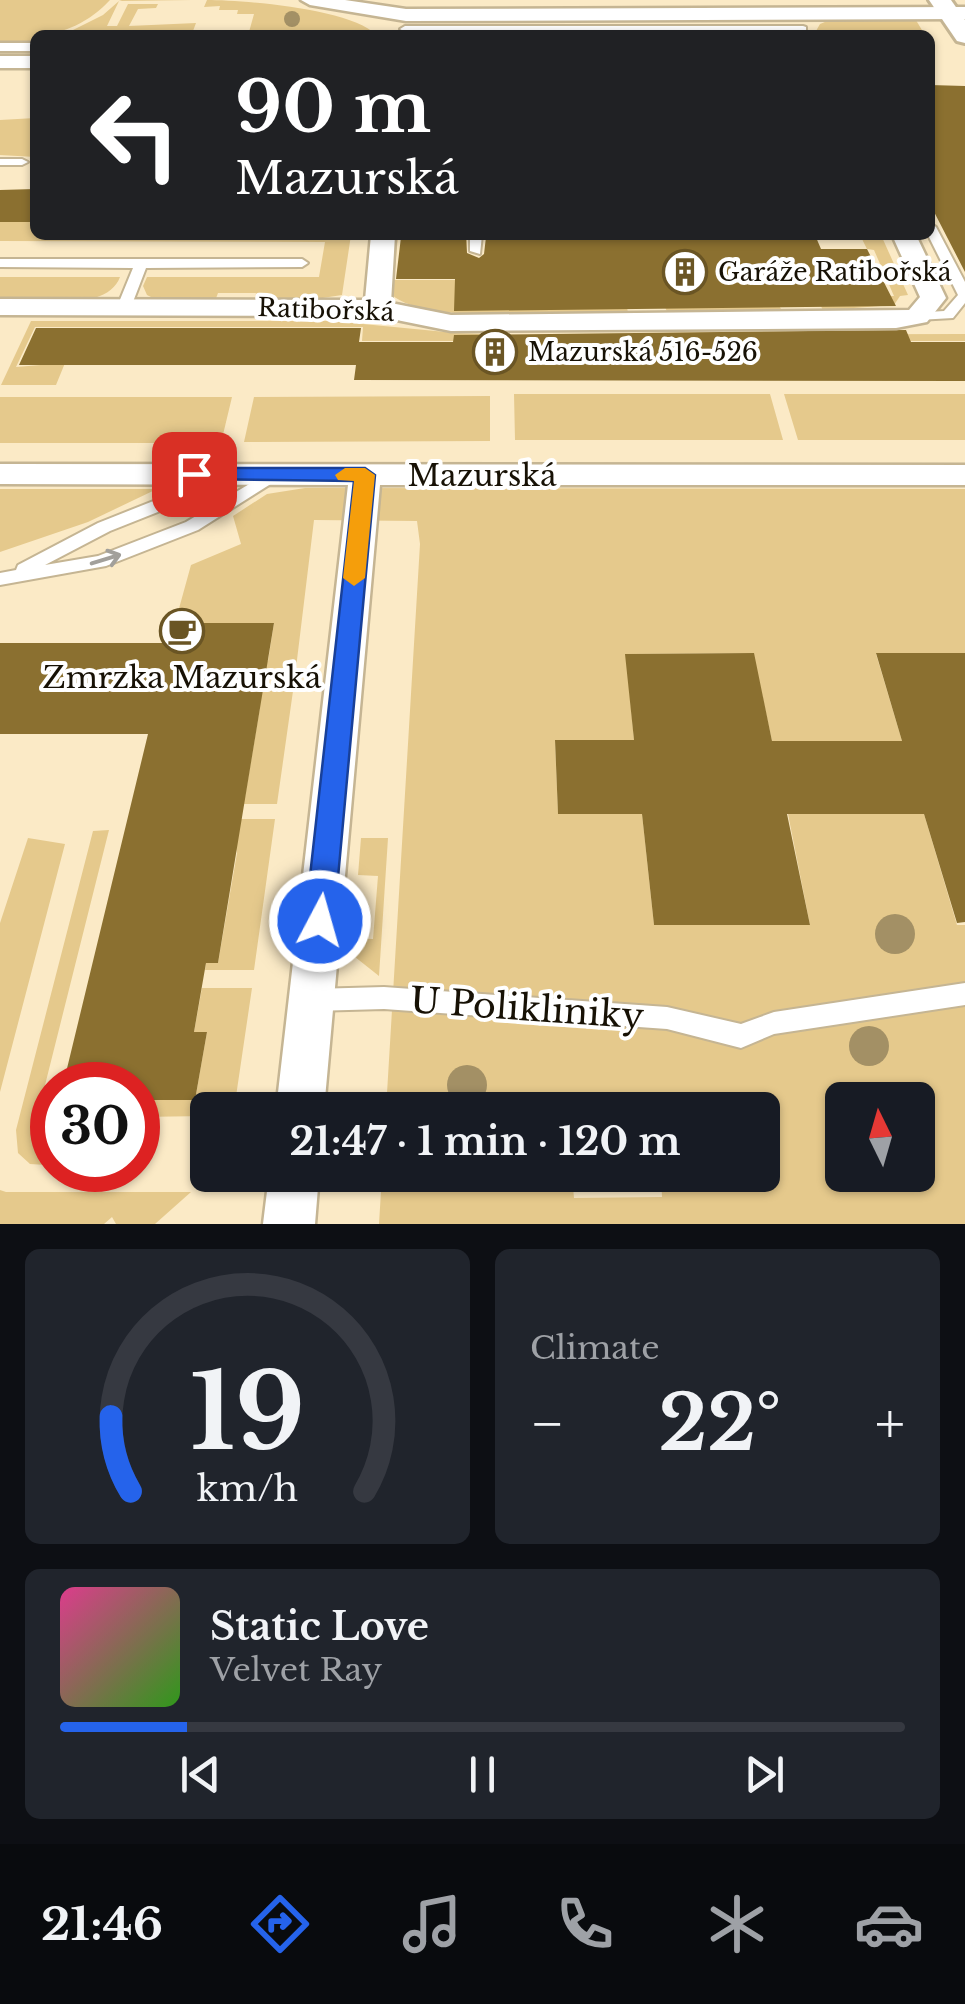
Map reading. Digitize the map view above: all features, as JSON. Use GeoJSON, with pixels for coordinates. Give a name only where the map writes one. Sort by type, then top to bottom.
{"type":"FeatureCollection","features":[{"type":"Feature","properties":{"kind":"street"},"geometry":{"type":"LineString","coordinates":[[310,0],[406,20],[529,7],[800,19],[951,9],[965,36]]}},
{"type":"Feature","properties":{"kind":"street"},"geometry":{"type":"LineString","coordinates":[[0,47],[30,48]]}},
{"type":"Feature","properties":{"kind":"street"},"geometry":{"type":"LineString","coordinates":[[0,62],[30,62]]}},
{"type":"Feature","properties":{"kind":"street"},"geometry":{"type":"LineString","coordinates":[[377,308],[383,240]]}},
{"type":"Feature","properties":{"kind":"street"},"geometry":{"type":"LineString","coordinates":[[906,240],[933,298],[918,316]]}},
{"type":"Feature","properties":{"kind":"street","name":"Ratibořská"},"geometry":{"type":"LineString","coordinates":[[0,307],[377,308],[451,322],[804,322],[918,316]]}},
{"type":"Feature","properties":{"kind":"street","name":"Mazurská"},"geometry":{"type":"LineString","coordinates":[[0,474],[965,475]]}},
{"type":"Feature","properties":{"kind":"street"},"geometry":{"type":"LineString","coordinates":[[302,1092],[365,475]]}},
{"type":"Feature","properties":{"kind":"street"},"geometry":{"type":"LineString","coordinates":[[288,1224],[292,1192]]}},
{"type":"Feature","properties":{"kind":"lane"},"geometry":{"type":"LineString","coordinates":[[406,20],[800,19]]}},
{"type":"Feature","properties":{"kind":"lane"},"geometry":{"type":"LineString","coordinates":[[0,162],[22,162]]}},
{"type":"Feature","properties":{"kind":"lane"},"geometry":{"type":"LineString","coordinates":[[918,316],[948,315],[964,295],[935,238]]}},
{"type":"Feature","properties":{"kind":"lane"},"geometry":{"type":"LineString","coordinates":[[476,240],[476,251]]}},
{"type":"Feature","properties":{"kind":"lane"},"geometry":{"type":"LineString","coordinates":[[0,263],[302,263]]}},
{"type":"Feature","properties":{"kind":"lane"},"geometry":{"type":"LineString","coordinates":[[124,307],[141,264]]}},
{"type":"Feature","properties":{"kind":"lane"},"geometry":{"type":"LineString","coordinates":[[5,578],[104,526],[172,500],[194,474]]}},
{"type":"Feature","properties":{"kind":"lane"},"geometry":{"type":"LineString","coordinates":[[5,578],[100,562],[192,526],[277,474]]}},
{"type":"Feature","properties":{"kind":"lane","name":"U Polikliniky"},"geometry":{"type":"LineString","coordinates":[[312,1000],[384,998],[667,1018],[740,1036],[774,1023],[965,994]]}},
{"type":"Feature","properties":{"kind":"shaded area"},"geometry":{"type":"Polygon","coordinates":[[[0,0],[110,0],[76,25],[62,30],[30,30],[30,43],[0,43],[0,0]]]}},
{"type":"Feature","properties":{"kind":"shaded area"},"geometry":{"type":"Polygon","coordinates":[[[207,0],[270,4],[322,12],[369,30],[250,30],[254,14],[219,10],[220,6],[204,7],[207,0]]]}},
{"type":"Feature","properties":{"kind":"shaded area"},"geometry":{"type":"Polygon","coordinates":[[[119,1],[107,26],[117,26],[128,4],[158,4],[156,8],[138,9],[129,26],[196,23],[193,30],[73,30],[103,15],[119,1]]]}},
{"type":"Feature","properties":{"kind":"shaded area"},"geometry":{"type":"Polygon","coordinates":[[[914,17],[922,30],[817,30],[832,19],[914,17]]]}},
{"type":"Feature","properties":{"kind":"shaded area"},"geometry":{"type":"Polygon","coordinates":[[[30,118],[30,157],[0,155],[0,120],[30,118]]]}},
{"type":"Feature","properties":{"kind":"shaded area"},"geometry":{"type":"Polygon","coordinates":[[[0,222],[30,222],[30,240],[350,240],[342,295],[303,301],[255,300],[256,293],[218,293],[215,301],[159,301],[147,295],[143,286],[147,277],[319,277],[325,242],[0,241],[0,222]]]}},
{"type":"Feature","properties":{"kind":"shaded area"},"geometry":{"type":"Polygon","coordinates":[[[394,240],[398,240],[394,280],[455,280],[455,294],[894,296],[874,250],[867,249],[862,240],[883,240],[908,295],[900,296],[894,305],[854,308],[856,314],[824,313],[821,306],[780,307],[783,314],[668,314],[665,307],[627,307],[628,313],[540,316],[436,311],[392,295],[394,240]]]}},
{"type":"Feature","properties":{"kind":"shaded area"},"geometry":{"type":"Polygon","coordinates":[[[0,277],[120,277],[100,296],[49,302],[0,300],[0,277]]]}},
{"type":"Feature","properties":{"kind":"shaded area"},"geometry":{"type":"Polygon","coordinates":[[[31,321],[332,321],[516,335],[965,334],[965,341],[362,341],[363,327],[35,327],[16,367],[65,363],[56,385],[1,385],[31,321]]]}},
{"type":"Feature","properties":{"kind":"shaded area"},"geometry":{"type":"Polygon","coordinates":[[[514,394],[770,394],[783,440],[515,440],[514,394]]]}},
{"type":"Feature","properties":{"kind":"shaded area"},"geometry":{"type":"Polygon","coordinates":[[[784,394],[965,394],[965,440],[798,440],[784,394]]]}},
{"type":"Feature","properties":{"kind":"shaded area"},"geometry":{"type":"Polygon","coordinates":[[[490,396],[490,441],[244,442],[254,397],[490,396]]]}},
{"type":"Feature","properties":{"kind":"shaded area"},"geometry":{"type":"Polygon","coordinates":[[[0,397],[232,397],[221,443],[0,443],[0,397]]]}},
{"type":"Feature","properties":{"kind":"shaded area"},"geometry":{"type":"Polygon","coordinates":[[[305,488],[965,489],[965,653],[876,654],[902,741],[772,741],[753,653],[626,654],[634,740],[555,741],[558,814],[642,814],[654,925],[810,925],[788,814],[924,814],[957,925],[965,925],[965,1224],[379,1224],[381,1192],[573,1192],[574,1198],[662,1197],[662,1192],[780,1192],[780,1092],[387,1092],[420,544],[417,521],[314,520],[296,668],[257,668],[258,662],[268,661],[274,623],[175,623],[191,565],[241,544],[233,516],[267,494],[305,488]]]}},
{"type":"Feature","properties":{"kind":"shaded area"},"geometry":{"type":"Polygon","coordinates":[[[0,489],[157,489],[88,522],[0,552],[0,489]]]}},
{"type":"Feature","properties":{"kind":"shaded area"},"geometry":{"type":"Polygon","coordinates":[[[254,684],[294,684],[277,804],[234,804],[245,797],[260,707],[254,684]]]}},
{"type":"Feature","properties":{"kind":"shaded area"},"geometry":{"type":"Polygon","coordinates":[[[231,819],[275,819],[254,970],[205,970],[206,963],[218,963],[237,853],[231,819]]]}},
{"type":"Feature","properties":{"kind":"shaded area"},"geometry":{"type":"Polygon","coordinates":[[[109,830],[51,1062],[34,1062],[93,831],[109,830]]]}},
{"type":"Feature","properties":{"kind":"shaded area"},"geometry":{"type":"Polygon","coordinates":[[[28,838],[65,844],[0,1092],[0,923],[28,838]]]}},
{"type":"Feature","properties":{"kind":"shaded area"},"geometry":{"type":"Polygon","coordinates":[[[361,838],[388,838],[379,976],[350,953],[347,938],[373,939],[378,876],[358,875],[361,838]]]}},
{"type":"Feature","properties":{"kind":"shaded area"},"geometry":{"type":"Polygon","coordinates":[[[202,988],[252,988],[237,1092],[196,1092],[207,1032],[194,1032],[202,988]]]}},
{"type":"Feature","properties":{"kind":"shaded area"},"geometry":{"type":"Polygon","coordinates":[[[30,1076],[30,1164],[18,1153],[16,1130],[30,1076]]]}},
{"type":"Feature","properties":{"kind":"shaded area"},"geometry":{"type":"Polygon","coordinates":[[[160,1100],[190,1100],[190,1116],[160,1117],[160,1100]]]}},
{"type":"Feature","properties":{"kind":"shaded area"},"geometry":{"type":"Polygon","coordinates":[[[0,1190],[191,1192],[155,1224],[116,1224],[112,1217],[104,1224],[0,1224],[0,1190]]]}},
{"type":"Feature","properties":{"kind":"building"},"geometry":{"type":"Polygon","coordinates":[[[935,85],[965,86],[965,272],[935,214],[935,85]]]}},
{"type":"Feature","properties":{"kind":"building"},"geometry":{"type":"Polygon","coordinates":[[[30,189],[30,222],[0,222],[0,190],[30,189]]]}},
{"type":"Feature","properties":{"kind":"building","name":"Garáže Ratibořská"},"geometry":{"type":"Polygon","coordinates":[[[401,240],[466,240],[467,253],[479,258],[484,254],[486,240],[817,240],[821,249],[867,249],[896,306],[454,311],[455,279],[396,279],[401,240]]]}},
{"type":"Feature","properties":{"kind":"building","name":"Mazurská 516-526"},"geometry":{"type":"Polygon","coordinates":[[[36,328],[361,328],[359,342],[453,342],[454,335],[906,330],[911,342],[965,342],[965,381],[354,380],[356,365],[19,365],[36,328]]]}},
{"type":"Feature","properties":{"kind":"building"},"geometry":{"type":"Polygon","coordinates":[[[175,623],[274,623],[218,963],[206,963],[194,1032],[207,1032],[196,1092],[190,1092],[190,1100],[160,1100],[160,1062],[69,1062],[148,734],[0,734],[0,643],[170,643],[175,623]]]}},
{"type":"Feature","properties":{"kind":"building"},"geometry":{"type":"Polygon","coordinates":[[[754,653],[772,741],[902,741],[876,653],[965,653],[965,922],[957,923],[924,814],[787,814],[810,925],[654,925],[642,814],[558,814],[555,740],[634,740],[625,654],[754,653]]]}},
{"type":"Feature","properties":{"kind":"slow traffic"},"geometry":{"type":"LineString","coordinates":[[345,475],[365,475],[354,578]]}},
{"type":"Feature","properties":{"kind":"place","name":"Garáže Ratibořská"},"geometry":{"type":"Point","coordinates":[685,272]}},
{"type":"Feature","properties":{"kind":"place","name":"Mazurská 516-526"},"geometry":{"type":"Point","coordinates":[495,352]}},
{"type":"Feature","properties":{"kind":"place","name":"Zmrzka Mazurská"},"geometry":{"type":"Point","coordinates":[182,631]}},
{"type":"Feature","properties":{"kind":"route"},"geometry":{"type":"LineString","coordinates":[[194,474],[365,475],[320,921]]}}]}
